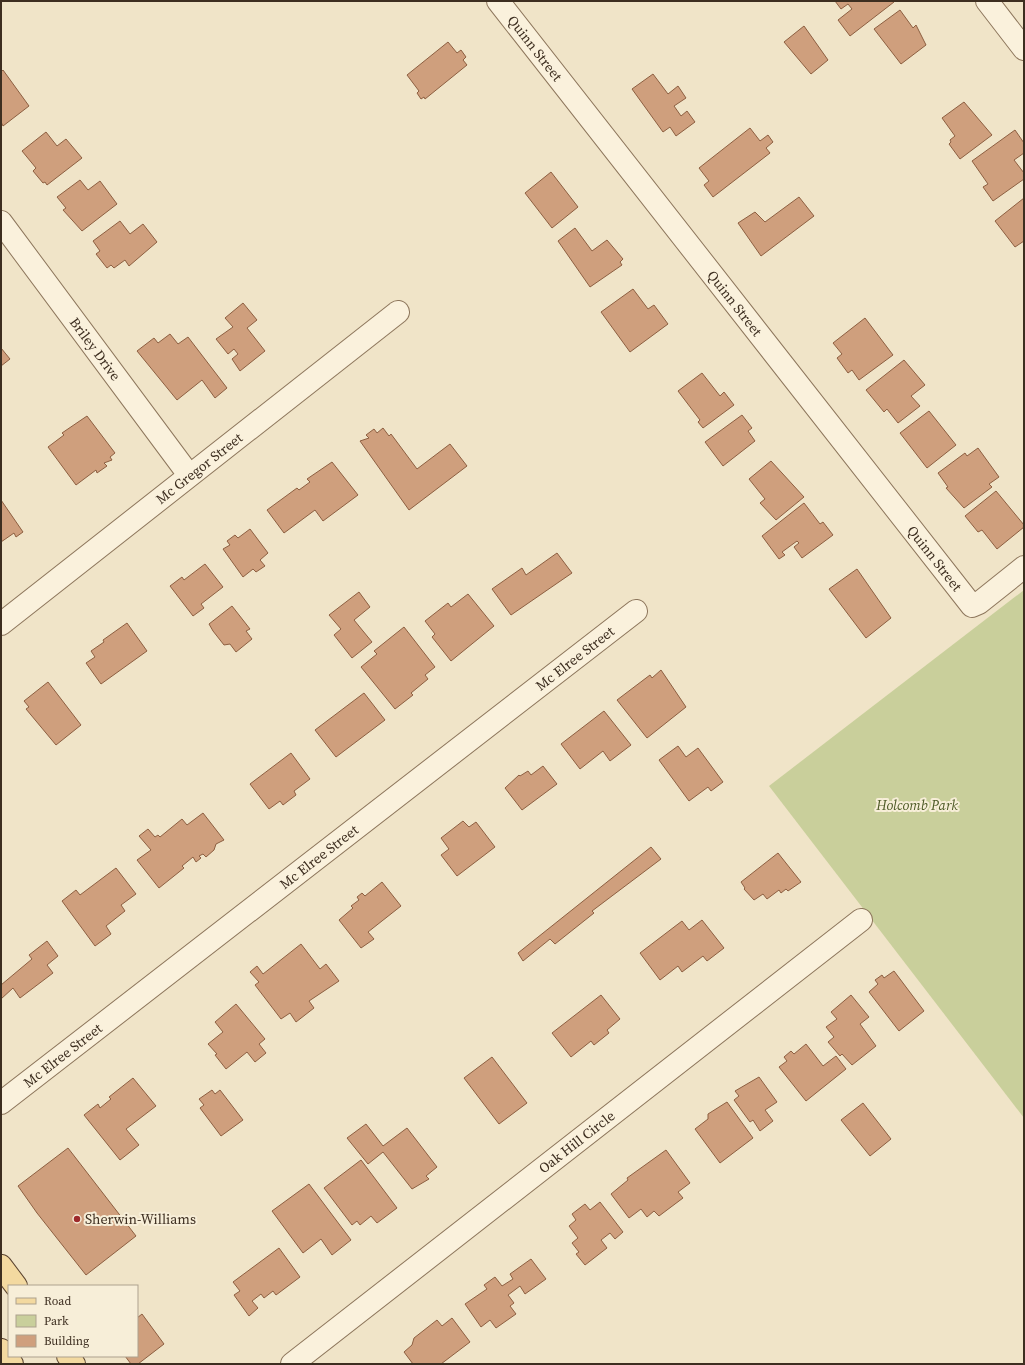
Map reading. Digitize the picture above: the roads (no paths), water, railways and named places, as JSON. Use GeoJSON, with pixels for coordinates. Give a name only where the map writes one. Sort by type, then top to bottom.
{"type":"FeatureCollection","features":[{"type":"Feature","properties":{"kind":"main road"},"geometry":{"type":"LineString","coordinates":[[1,1266],[15,1285]]}},
{"type":"Feature","properties":{"kind":"main road"},"geometry":{"type":"LineString","coordinates":[[1,1350],[12,1364]]}},
{"type":"Feature","properties":{"kind":"street","name":"Quinn Street"},"geometry":{"type":"LineString","coordinates":[[498,1],[972,606],[979,603],[1024,567]]}},
{"type":"Feature","properties":{"kind":"street"},"geometry":{"type":"LineString","coordinates":[[987,1],[1024,49]]}},
{"type":"Feature","properties":{"kind":"street","name":"Briley Drive"},"geometry":{"type":"LineString","coordinates":[[1,222],[189,475]]}},
{"type":"Feature","properties":{"kind":"street","name":"Mc Gregor Street"},"geometry":{"type":"LineString","coordinates":[[1,624],[398,312]]}},
{"type":"Feature","properties":{"kind":"street","name":"Mc Elree Street"},"geometry":{"type":"LineString","coordinates":[[4,1096],[636,611]]}},
{"type":"Feature","properties":{"kind":"street","name":"Oak Hill Circle"},"geometry":{"type":"LineString","coordinates":[[292,1364],[860,920]]}},
{"type":"Feature","properties":{"kind":"place","name":"Sherwin-Williams"},"geometry":{"type":"Point","coordinates":[77,1219]}},
{"type":"Feature","properties":{"kind":"park label","name":"Holcomb Park"},"geometry":{"type":"Point","coordinates":[917,805]}}]}
